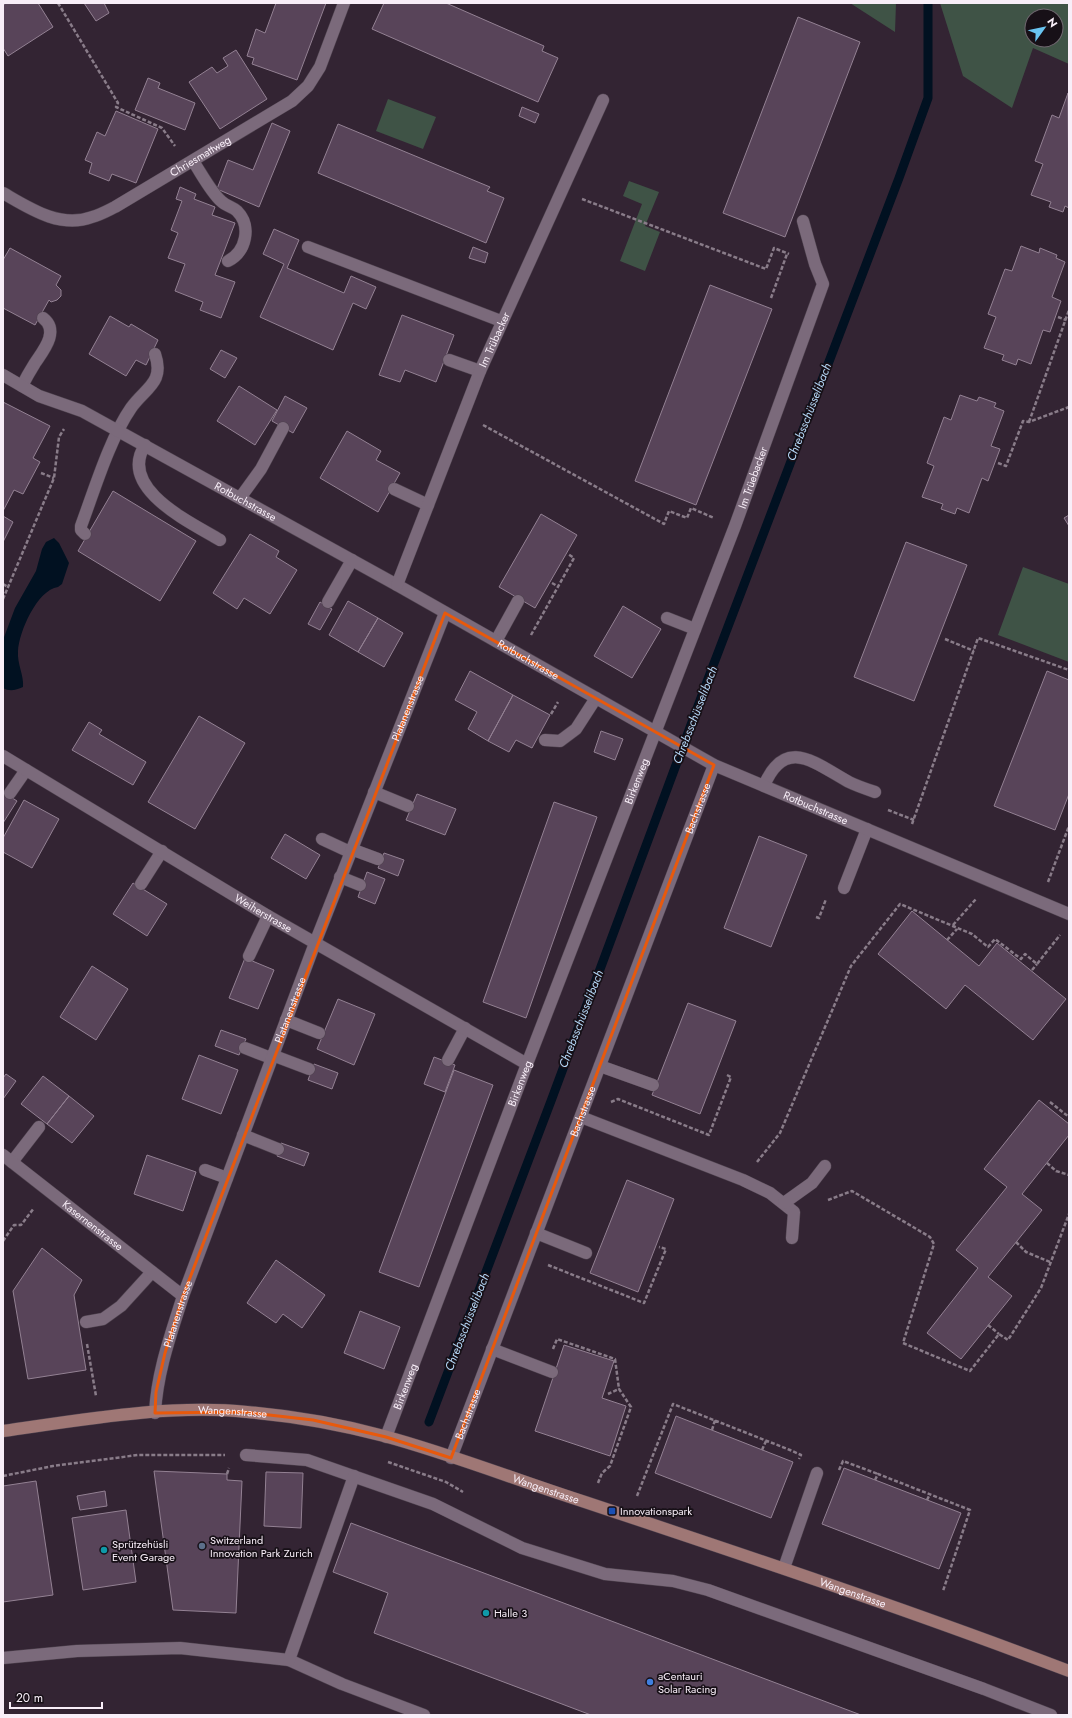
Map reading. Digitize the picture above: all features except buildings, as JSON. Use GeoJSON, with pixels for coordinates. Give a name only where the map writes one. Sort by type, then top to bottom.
{"type":"FeatureCollection","features":[{"type":"Feature","properties":{"kind":"main road","name":"Wangenstrasse"},"geometry":{"type":"LineString","coordinates":[[3,1431],[91,1418],[198,1410],[244,1412],[313,1420],[386,1437],[784,1568],[977,1636],[1069,1671]]}},
{"type":"Feature","properties":{"kind":"street","name":"Chriesmattweg"},"geometry":{"type":"LineString","coordinates":[[3,193],[42,215],[66,220],[91,218],[115,207],[292,101],[308,86],[320,67],[344,3]]}},
{"type":"Feature","properties":{"kind":"street","name":"Im Trübacker"},"geometry":{"type":"LineString","coordinates":[[397,585],[480,371],[501,321],[603,100]]}},
{"type":"Feature","properties":{"kind":"street"},"geometry":{"type":"LineString","coordinates":[[190,162],[221,202],[238,212],[246,228],[244,245],[237,256],[228,261]]}},
{"type":"Feature","properties":{"kind":"street","name":"Im Trüebacker"},"geometry":{"type":"LineString","coordinates":[[655,731],[735,526],[823,284],[815,264],[803,221]]}},
{"type":"Feature","properties":{"kind":"street"},"geometry":{"type":"LineString","coordinates":[[308,247],[501,321]]}},
{"type":"Feature","properties":{"kind":"street"},"geometry":{"type":"LineString","coordinates":[[22,386],[48,344],[51,331],[47,321],[43,318]]}},
{"type":"Feature","properties":{"kind":"street"},"geometry":{"type":"LineString","coordinates":[[85,534],[81,530],[81,526],[119,431],[131,408],[155,382],[159,364],[155,354]]}},
{"type":"Feature","properties":{"kind":"street"},"geometry":{"type":"LineString","coordinates":[[449,360],[480,371]]}},
{"type":"Feature","properties":{"kind":"street","name":"Rotbuchstrasse"},"geometry":{"type":"LineString","coordinates":[[3,375],[39,396],[76,408],[145,445],[397,585],[714,765],[867,830],[1068,912]]}},
{"type":"Feature","properties":{"kind":"street"},"geometry":{"type":"LineString","coordinates":[[240,498],[261,469],[282,428]]}},
{"type":"Feature","properties":{"kind":"street"},"geometry":{"type":"LineString","coordinates":[[145,445],[140,452],[139,466],[145,485],[162,504],[220,540]]}},
{"type":"Feature","properties":{"kind":"street"},"geometry":{"type":"LineString","coordinates":[[394,489],[428,505]]}},
{"type":"Feature","properties":{"kind":"street"},"geometry":{"type":"LineString","coordinates":[[328,602],[352,560]]}},
{"type":"Feature","properties":{"kind":"street"},"geometry":{"type":"LineString","coordinates":[[496,642],[518,601]]}},
{"type":"Feature","properties":{"kind":"street","name":"Platanenstrasse"},"geometry":{"type":"LineString","coordinates":[[155,1413],[156,1392],[165,1353],[183,1296],[315,942],[445,613]]}},
{"type":"Feature","properties":{"kind":"street"},"geometry":{"type":"LineString","coordinates":[[667,618],[695,629]]}},
{"type":"Feature","properties":{"kind":"street"},"geometry":{"type":"LineString","coordinates":[[545,740],[560,741],[576,729],[596,698]]}},
{"type":"Feature","properties":{"kind":"street","name":"Birkenweg"},"geometry":{"type":"LineString","coordinates":[[386,1437],[655,731]]}},
{"type":"Feature","properties":{"kind":"street","name":"Weiherstrasse"},"geometry":{"type":"LineString","coordinates":[[3,756],[268,916],[527,1064]]}},
{"type":"Feature","properties":{"kind":"street"},"geometry":{"type":"LineString","coordinates":[[764,786],[770,772],[784,758],[799,757],[822,765],[849,782],[875,792]]}},
{"type":"Feature","properties":{"kind":"street","name":"Bachstrasse"},"geometry":{"type":"LineString","coordinates":[[451,1458],[536,1233],[586,1119],[600,1066],[714,765]]}},
{"type":"Feature","properties":{"kind":"street"},"geometry":{"type":"LineString","coordinates":[[10,793],[26,770]]}},
{"type":"Feature","properties":{"kind":"street"},"geometry":{"type":"LineString","coordinates":[[374,792],[408,806]]}},
{"type":"Feature","properties":{"kind":"street"},"geometry":{"type":"LineString","coordinates":[[844,888],[867,830]]}},
{"type":"Feature","properties":{"kind":"street"},"geometry":{"type":"LineString","coordinates":[[322,839],[378,859]]}},
{"type":"Feature","properties":{"kind":"street"},"geometry":{"type":"LineString","coordinates":[[141,884],[162,851]]}},
{"type":"Feature","properties":{"kind":"street"},"geometry":{"type":"LineString","coordinates":[[340,877],[360,885]]}},
{"type":"Feature","properties":{"kind":"street"},"geometry":{"type":"LineString","coordinates":[[249,956],[268,916]]}},
{"type":"Feature","properties":{"kind":"street"},"geometry":{"type":"LineString","coordinates":[[286,1020],[320,1033]]}},
{"type":"Feature","properties":{"kind":"street"},"geometry":{"type":"LineString","coordinates":[[448,1060],[465,1028]]}},
{"type":"Feature","properties":{"kind":"street"},"geometry":{"type":"LineString","coordinates":[[245,1048],[309,1069]]}},
{"type":"Feature","properties":{"kind":"street"},"geometry":{"type":"LineString","coordinates":[[600,1066],[653,1085]]}},
{"type":"Feature","properties":{"kind":"street"},"geometry":{"type":"LineString","coordinates":[[586,1119],[743,1180],[770,1193],[794,1212],[792,1238]]}},
{"type":"Feature","properties":{"kind":"street"},"geometry":{"type":"LineString","coordinates":[[8,1159],[39,1127]]}},
{"type":"Feature","properties":{"kind":"street"},"geometry":{"type":"LineString","coordinates":[[243,1135],[278,1149]]}},
{"type":"Feature","properties":{"kind":"street","name":"Kasernenstrasse"},"geometry":{"type":"LineString","coordinates":[[8,1159],[183,1296]]}},
{"type":"Feature","properties":{"kind":"street"},"geometry":{"type":"LineString","coordinates":[[784,1204],[812,1183],[825,1166]]}},
{"type":"Feature","properties":{"kind":"street"},"geometry":{"type":"LineString","coordinates":[[205,1170],[227,1178]]}},
{"type":"Feature","properties":{"kind":"street"},"geometry":{"type":"LineString","coordinates":[[536,1233],[586,1253]]}},
{"type":"Feature","properties":{"kind":"street"},"geometry":{"type":"LineString","coordinates":[[86,1322],[103,1319],[121,1306],[152,1272]]}},
{"type":"Feature","properties":{"kind":"street"},"geometry":{"type":"LineString","coordinates":[[492,1350],[549,1370]]}},
{"type":"Feature","properties":{"kind":"street"},"geometry":{"type":"LineString","coordinates":[[246,1455],[307,1460],[433,1504],[522,1548],[605,1574],[673,1581],[708,1590],[977,1686],[1051,1715]]}},
{"type":"Feature","properties":{"kind":"street"},"geometry":{"type":"LineString","coordinates":[[784,1568],[817,1473]]}},
{"type":"Feature","properties":{"kind":"street"},"geometry":{"type":"LineString","coordinates":[[289,1660],[354,1476]]}},
{"type":"Feature","properties":{"kind":"street"},"geometry":{"type":"LineString","coordinates":[[3,1658],[77,1652],[180,1648],[289,1660],[342,1684],[424,1715]]}},
{"type":"Feature","properties":{"kind":"path"},"geometry":{"type":"LineString","coordinates":[[58,3],[118,104],[116,108],[162,128],[190,162]]}},
{"type":"Feature","properties":{"kind":"path"},"geometry":{"type":"LineString","coordinates":[[580,198],[766,269],[772,254]]}},
{"type":"Feature","properties":{"kind":"path"},"geometry":{"type":"LineString","coordinates":[[771,298],[787,254]]}},
{"type":"Feature","properties":{"kind":"path"},"geometry":{"type":"LineString","coordinates":[[1029,422],[1069,310]]}},
{"type":"Feature","properties":{"kind":"path"},"geometry":{"type":"LineString","coordinates":[[1058,317],[1066,320]]}},
{"type":"Feature","properties":{"kind":"path"},"geometry":{"type":"LineString","coordinates":[[998,463],[1006,466],[1024,421],[1029,422],[1069,407]]}},
{"type":"Feature","properties":{"kind":"path"},"geometry":{"type":"LineString","coordinates":[[3,599],[54,478],[59,438],[76,408]]}},
{"type":"Feature","properties":{"kind":"path"},"geometry":{"type":"LineString","coordinates":[[480,424],[664,524],[669,511],[687,518],[691,508],[735,526]]}},
{"type":"Feature","properties":{"kind":"path"},"geometry":{"type":"LineString","coordinates":[[41,473],[54,478]]}},
{"type":"Feature","properties":{"kind":"path"},"geometry":{"type":"LineString","coordinates":[[528,641],[574,558],[568,554]]}},
{"type":"Feature","properties":{"kind":"path"},"geometry":{"type":"LineString","coordinates":[[552,583],[559,587]]}},
{"type":"Feature","properties":{"kind":"path"},"geometry":{"type":"LineString","coordinates":[[3,584],[8,587]]}},
{"type":"Feature","properties":{"kind":"path"},"geometry":{"type":"LineString","coordinates":[[913,822],[978,638],[1069,670]]}},
{"type":"Feature","properties":{"kind":"path"},"geometry":{"type":"LineString","coordinates":[[945,639],[974,651]]}},
{"type":"Feature","properties":{"kind":"path"},"geometry":{"type":"LineString","coordinates":[[551,714],[558,703]]}},
{"type":"Feature","properties":{"kind":"path"},"geometry":{"type":"LineString","coordinates":[[1047,886],[1069,826]]}},
{"type":"Feature","properties":{"kind":"path"},"geometry":{"type":"LineString","coordinates":[[953,925],[979,895]]}},
{"type":"Feature","properties":{"kind":"path"},"geometry":{"type":"LineString","coordinates":[[743,1180],[780,1133],[850,966],[900,904],[972,934],[988,946],[995,939],[1021,959],[1025,954],[1037,964]]}},
{"type":"Feature","properties":{"kind":"path"},"geometry":{"type":"LineString","coordinates":[[947,940],[957,929]]}},
{"type":"Feature","properties":{"kind":"path"},"geometry":{"type":"LineString","coordinates":[[1032,970],[1064,931]]}},
{"type":"Feature","properties":{"kind":"path"},"geometry":{"type":"LineString","coordinates":[[586,1119],[605,1104],[618,1099],[709,1135],[731,1077],[726,1075]]}},
{"type":"Feature","properties":{"kind":"path"},"geometry":{"type":"LineString","coordinates":[[1050,1102],[1069,1117]]}},
{"type":"Feature","properties":{"kind":"path"},"geometry":{"type":"LineString","coordinates":[[1047,1163],[1056,1171],[1069,1175]]}},
{"type":"Feature","properties":{"kind":"path"},"geometry":{"type":"LineString","coordinates":[[3,1241],[14,1225],[21,1225],[48,1190]]}},
{"type":"Feature","properties":{"kind":"path"},"geometry":{"type":"LineString","coordinates":[[794,1212],[852,1191],[930,1237],[934,1244],[903,1343],[970,1371],[999,1334]]}},
{"type":"Feature","properties":{"kind":"path"},"geometry":{"type":"LineString","coordinates":[[988,1325],[1008,1340],[1041,1288],[1069,1214]]}},
{"type":"Feature","properties":{"kind":"path"},"geometry":{"type":"LineString","coordinates":[[1016,1242],[1026,1252],[1050,1262]]}},
{"type":"Feature","properties":{"kind":"path"},"geometry":{"type":"LineString","coordinates":[[527,1257],[644,1303],[666,1249],[659,1247]]}},
{"type":"Feature","properties":{"kind":"path"},"geometry":{"type":"LineString","coordinates":[[86,1338],[96,1399]]}},
{"type":"Feature","properties":{"kind":"path"},"geometry":{"type":"LineString","coordinates":[[549,1370],[556,1339],[615,1359],[619,1388],[631,1408],[610,1466],[602,1474],[597,1486]]}},
{"type":"Feature","properties":{"kind":"path"},"geometry":{"type":"LineString","coordinates":[[608,1394],[619,1388]]}},
{"type":"Feature","properties":{"kind":"path"},"geometry":{"type":"LineString","coordinates":[[636,1499],[673,1404],[799,1454]]}},
{"type":"Feature","properties":{"kind":"path"},"geometry":{"type":"LineString","coordinates":[[712,1430],[715,1420]]}},
{"type":"Feature","properties":{"kind":"path"},"geometry":{"type":"LineString","coordinates":[[762,1450],[766,1441]]}},
{"type":"Feature","properties":{"kind":"path"},"geometry":{"type":"LineString","coordinates":[[3,1476],[52,1466],[138,1454],[231,1455]]}},
{"type":"Feature","properties":{"kind":"path"},"geometry":{"type":"LineString","coordinates":[[382,1460],[446,1482],[467,1494]]}},
{"type":"Feature","properties":{"kind":"path"},"geometry":{"type":"LineString","coordinates":[[846,1461],[970,1510],[943,1591]]}},
{"type":"Feature","properties":{"kind":"path"},"geometry":{"type":"LineString","coordinates":[[875,1480],[878,1474]]}},
{"type":"Feature","properties":{"kind":"path"},"geometry":{"type":"LineString","coordinates":[[927,1500],[930,1494]]}},
{"type":"Feature","properties":{"kind":"highlighted area"},"geometry":{"type":"Polygon","coordinates":[[[445,613],[714,765],[451,1458],[386,1437],[313,1420],[244,1412],[155,1413],[156,1392],[165,1353],[183,1296],[445,613]]]}},
{"type":"Feature","properties":{"kind":"green space"},"geometry":{"type":"Polygon","coordinates":[[[850,3],[896,3],[895,32],[850,3]]]}},
{"type":"Feature","properties":{"kind":"green space"},"geometry":{"type":"Polygon","coordinates":[[[940,3],[1069,3],[1069,64],[1033,48],[1012,108],[963,76],[940,3]]]}},
{"type":"Feature","properties":{"kind":"green space"},"geometry":{"type":"Polygon","coordinates":[[[388,99],[436,117],[423,149],[376,131],[388,99]]]}},
{"type":"Feature","properties":{"kind":"green space"},"geometry":{"type":"Polygon","coordinates":[[[629,181],[659,192],[645,226],[660,232],[645,271],[620,261],[642,204],[623,196],[629,181]]]}},
{"type":"Feature","properties":{"kind":"green space"},"geometry":{"type":"Polygon","coordinates":[[[1023,567],[1069,584],[1069,662],[998,635],[1023,567]]]}},
{"type":"Feature","properties":{"kind":"water"},"geometry":{"type":"Polygon","coordinates":[[[54,538],[59,543],[69,563],[62,584],[50,590],[43,596],[30,613],[22,633],[18,651],[23,687],[8,690],[3,688],[3,640],[15,608],[36,571],[42,549],[46,542],[54,538]]]}},
{"type":"Feature","properties":{"kind":"waterway","name":"Chrebsschüsselibach"},"geometry":{"type":"LineString","coordinates":[[429,1422],[928,98],[928,3]]}},
{"type":"Feature","properties":{"kind":"place","name":"Innovationspark"},"geometry":{"type":"Point","coordinates":[612,1511]}},
{"type":"Feature","properties":{"kind":"place","name":"Switzerland Innovation Park Zurich"},"geometry":{"type":"Point","coordinates":[202,1546]}},
{"type":"Feature","properties":{"kind":"place","name":"Sprützehüsli Event Garage"},"geometry":{"type":"Point","coordinates":[104,1550]}},
{"type":"Feature","properties":{"kind":"place","name":"Halle 3"},"geometry":{"type":"Point","coordinates":[486,1613]}},
{"type":"Feature","properties":{"kind":"place","name":"aCentauri Solar Racing"},"geometry":{"type":"Point","coordinates":[650,1682]}}]}
